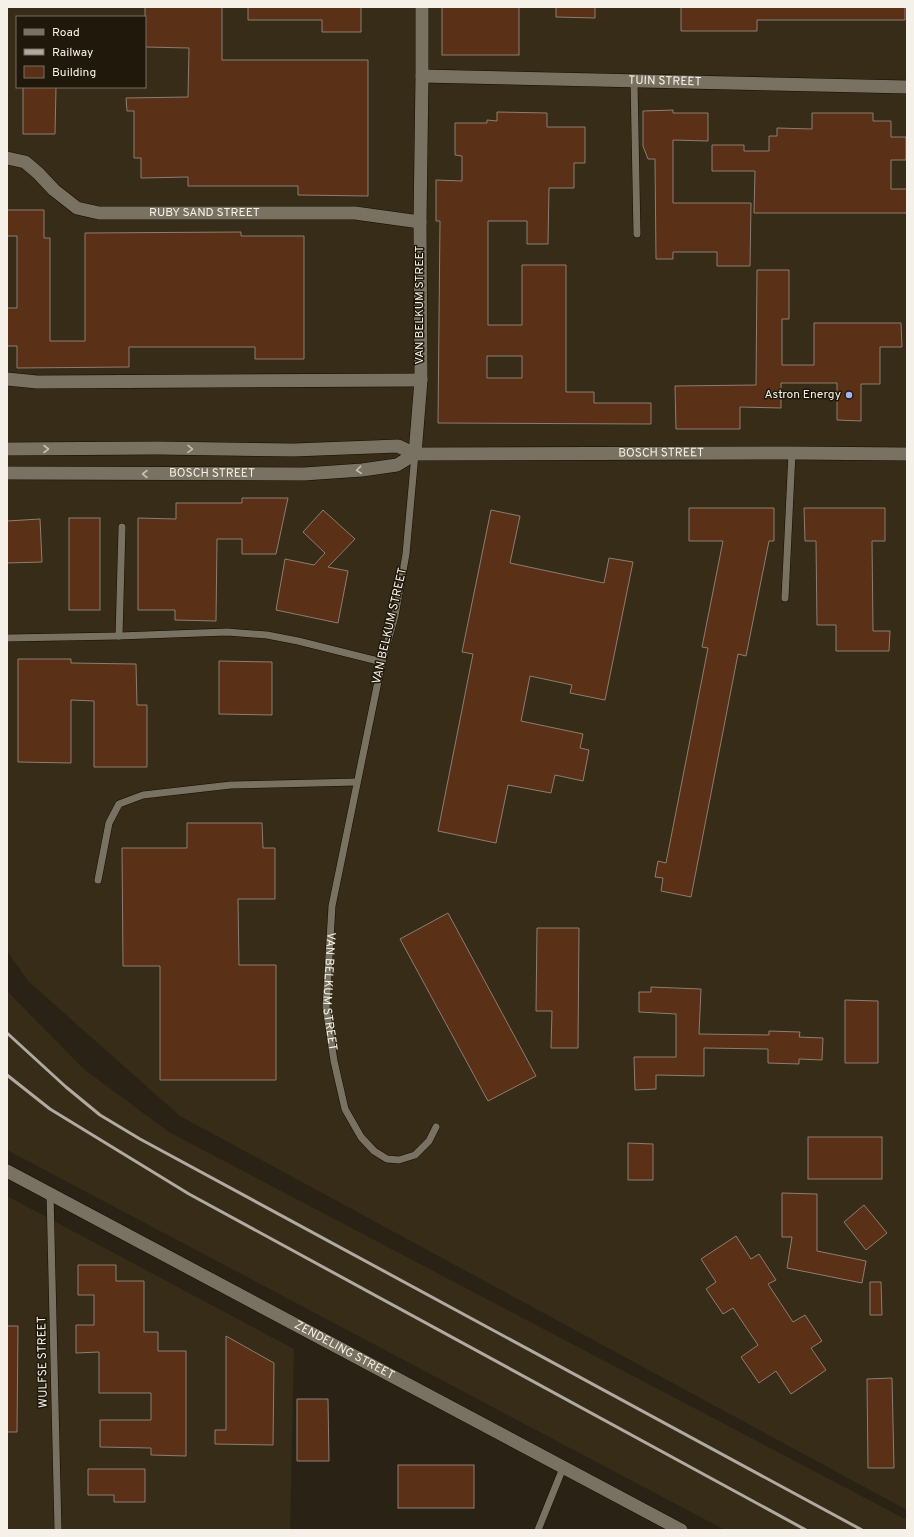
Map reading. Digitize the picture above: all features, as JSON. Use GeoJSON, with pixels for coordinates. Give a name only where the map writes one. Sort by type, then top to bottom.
{"type":"FeatureCollection","features":[{"type":"Feature","properties":{"kind":"street","name":"VAN BELKUM STREET"},"geometry":{"type":"LineString","coordinates":[[415,454],[420,380],[422,7]]}},
{"type":"Feature","properties":{"kind":"street","name":"TUIN STREET"},"geometry":{"type":"LineString","coordinates":[[422,76],[907,87]]}},
{"type":"Feature","properties":{"kind":"street","name":"RUBY SAND STREET"},"geometry":{"type":"LineString","coordinates":[[7,158],[25,162],[54,190],[77,208],[99,213],[355,213],[420,222]]}},
{"type":"Feature","properties":{"kind":"street"},"geometry":{"type":"LineString","coordinates":[[7,379],[37,382],[420,380]]}},
{"type":"Feature","properties":{"kind":"street","name":"BOSCH STREET"},"geometry":{"type":"LineString","coordinates":[[7,449],[158,448],[294,450],[398,446],[415,454],[907,454]]}},
{"type":"Feature","properties":{"kind":"street","name":"BOSCH STREET"},"geometry":{"type":"LineString","coordinates":[[7,473],[304,474],[362,470],[397,464],[415,454]]}},
{"type":"Feature","properties":{"kind":"street","name":"ZENDELING STREET"},"geometry":{"type":"LineString","coordinates":[[7,1171],[681,1530]]}},
{"type":"Feature","properties":{"kind":"lane"},"geometry":{"type":"LineString","coordinates":[[634,81],[637,234]]}},
{"type":"Feature","properties":{"kind":"lane"},"geometry":{"type":"LineString","coordinates":[[785,598],[792,453]]}},
{"type":"Feature","properties":{"kind":"lane","name":"VAN BELKUM STREET"},"geometry":{"type":"LineString","coordinates":[[415,454],[406,554],[395,616],[382,662],[332,906],[326,1007],[334,1061],[346,1109],[361,1137],[374,1151],[387,1159],[399,1160],[415,1155],[429,1141],[436,1127]]}},
{"type":"Feature","properties":{"kind":"lane"},"geometry":{"type":"LineString","coordinates":[[119,636],[122,527]]}},
{"type":"Feature","properties":{"kind":"lane"},"geometry":{"type":"LineString","coordinates":[[7,638],[227,632],[267,635],[298,641],[382,662]]}},
{"type":"Feature","properties":{"kind":"lane"},"geometry":{"type":"LineString","coordinates":[[98,880],[109,823],[119,804],[143,795],[231,785],[357,782]]}},
{"type":"Feature","properties":{"kind":"lane","name":"WULFSE STREET"},"geometry":{"type":"LineString","coordinates":[[50,1194],[58,1530]]}},
{"type":"Feature","properties":{"kind":"lane"},"geometry":{"type":"LineString","coordinates":[[538,1530],[563,1468]]}},
{"type":"Feature","properties":{"kind":"shaded area"},"geometry":{"type":"Polygon","coordinates":[[[7,7],[907,7],[907,1510],[180,1116],[28,981],[7,951],[7,7]]]}},
{"type":"Feature","properties":{"kind":"shaded area"},"geometry":{"type":"Polygon","coordinates":[[[7,991],[85,1070],[169,1132],[907,1520],[907,1530],[725,1530],[7,1150],[7,991]]]}},
{"type":"Feature","properties":{"kind":"shaded area"},"geometry":{"type":"Polygon","coordinates":[[[7,1196],[294,1349],[290,1530],[7,1530],[7,1196]]]}},
{"type":"Feature","properties":{"kind":"building"},"geometry":{"type":"Polygon","coordinates":[[[145,7],[222,7],[222,60],[368,60],[368,196],[298,195],[298,186],[188,186],[188,177],[141,178],[141,158],[134,158],[134,111],[127,111],[126,98],[188,97],[189,48],[146,47],[145,7]]]}},
{"type":"Feature","properties":{"kind":"building"},"geometry":{"type":"Polygon","coordinates":[[[248,7],[361,7],[361,32],[322,32],[322,20],[248,20],[248,7]]]}},
{"type":"Feature","properties":{"kind":"building"},"geometry":{"type":"Polygon","coordinates":[[[442,7],[519,7],[519,55],[442,55],[442,7]]]}},
{"type":"Feature","properties":{"kind":"building"},"geometry":{"type":"Polygon","coordinates":[[[556,7],[595,7],[595,18],[556,17],[556,7]]]}},
{"type":"Feature","properties":{"kind":"building"},"geometry":{"type":"Polygon","coordinates":[[[681,7],[905,7],[905,20],[757,20],[757,31],[681,31],[681,7]]]}},
{"type":"Feature","properties":{"kind":"building"},"geometry":{"type":"Polygon","coordinates":[[[23,88],[56,88],[55,134],[23,134],[23,88]]]}},
{"type":"Feature","properties":{"kind":"building"},"geometry":{"type":"Polygon","coordinates":[[[673,110],[673,113],[708,113],[708,141],[673,140],[673,203],[751,203],[750,266],[717,266],[717,252],[673,252],[673,259],[656,259],[655,159],[648,159],[643,146],[643,111],[673,110]]]}},
{"type":"Feature","properties":{"kind":"building"},"geometry":{"type":"Polygon","coordinates":[[[497,112],[547,113],[547,127],[585,127],[585,163],[574,163],[574,188],[549,188],[548,244],[527,244],[527,221],[488,221],[488,325],[522,325],[522,265],[566,265],[566,392],[594,392],[594,403],[651,403],[651,424],[438,423],[440,221],[436,221],[436,180],[462,181],[462,156],[455,155],[455,123],[487,123],[487,120],[497,121],[497,112]],[[487,356],[487,378],[522,378],[522,356],[487,356]]]}},
{"type":"Feature","properties":{"kind":"building"},"geometry":{"type":"Polygon","coordinates":[[[812,113],[873,113],[873,121],[891,121],[891,137],[906,137],[906,160],[891,160],[891,189],[907,189],[907,213],[754,213],[755,171],[712,171],[712,145],[744,145],[744,151],[769,151],[769,136],[777,136],[777,128],[812,129],[812,113]]]}},
{"type":"Feature","properties":{"kind":"building"},"geometry":{"type":"Polygon","coordinates":[[[7,210],[44,210],[44,238],[50,238],[50,341],[85,341],[85,233],[241,232],[241,236],[304,236],[304,359],[255,359],[255,347],[129,347],[129,367],[17,368],[17,346],[7,346],[7,308],[17,308],[17,236],[7,236],[7,210]]]}},
{"type":"Feature","properties":{"kind":"building"},"geometry":{"type":"Polygon","coordinates":[[[757,270],[789,270],[789,319],[782,319],[782,365],[814,365],[814,323],[901,323],[902,347],[880,347],[880,384],[861,384],[861,421],[837,420],[837,383],[781,383],[781,408],[740,407],[740,429],[676,429],[675,386],[756,385],[757,270]]]}},
{"type":"Feature","properties":{"kind":"building"},"geometry":{"type":"Polygon","coordinates":[[[242,498],[288,498],[276,554],[242,554],[242,539],[217,539],[216,621],[175,620],[175,610],[138,610],[138,518],[176,519],[176,503],[242,503],[242,498]]]}},
{"type":"Feature","properties":{"kind":"building"},"geometry":{"type":"Polygon","coordinates":[[[689,508],[774,508],[774,541],[769,541],[746,656],[738,654],[691,897],[661,891],[663,878],[655,877],[658,861],[666,863],[708,648],[702,647],[723,541],[689,541],[689,508]]]}},
{"type":"Feature","properties":{"kind":"building"},"geometry":{"type":"Polygon","coordinates":[[[804,508],[885,508],[885,541],[872,541],[873,631],[890,631],[889,651],[836,651],[836,625],[817,625],[816,541],[805,541],[804,508]]]}},
{"type":"Feature","properties":{"kind":"building"},"geometry":{"type":"Polygon","coordinates":[[[323,510],[355,539],[328,567],[348,571],[338,623],[276,610],[285,559],[314,565],[325,553],[303,532],[323,510]]]}},
{"type":"Feature","properties":{"kind":"building"},"geometry":{"type":"Polygon","coordinates":[[[491,510],[520,516],[510,563],[604,583],[609,558],[633,562],[605,700],[570,693],[572,685],[530,676],[521,721],[583,734],[580,748],[589,750],[583,781],[555,775],[551,793],[508,785],[496,843],[438,831],[473,654],[462,652],[491,510]]]}},
{"type":"Feature","properties":{"kind":"building"},"geometry":{"type":"Polygon","coordinates":[[[69,518],[100,518],[100,610],[69,610],[69,518]]]}},
{"type":"Feature","properties":{"kind":"building"},"geometry":{"type":"Polygon","coordinates":[[[40,519],[42,562],[7,563],[7,521],[40,519]]]}},
{"type":"Feature","properties":{"kind":"building"},"geometry":{"type":"Polygon","coordinates":[[[18,659],[71,659],[71,663],[136,664],[137,705],[147,705],[147,767],[94,767],[94,701],[71,700],[71,763],[18,762],[18,659]]]}},
{"type":"Feature","properties":{"kind":"building"},"geometry":{"type":"Polygon","coordinates":[[[219,661],[272,662],[272,715],[219,714],[219,661]]]}},
{"type":"Feature","properties":{"kind":"building"},"geometry":{"type":"Polygon","coordinates":[[[187,823],[262,823],[263,848],[275,848],[275,899],[238,899],[239,965],[276,965],[276,1080],[160,1080],[160,966],[123,966],[122,848],[187,848],[187,823]]]}},
{"type":"Feature","properties":{"kind":"building"},"geometry":{"type":"Polygon","coordinates":[[[448,913],[536,1076],[488,1101],[400,939],[448,913]]]}},
{"type":"Feature","properties":{"kind":"building"},"geometry":{"type":"Polygon","coordinates":[[[537,928],[579,928],[578,1048],[551,1048],[552,1011],[536,1011],[537,928]]]}},
{"type":"Feature","properties":{"kind":"building"},"geometry":{"type":"Polygon","coordinates":[[[651,987],[701,989],[699,1034],[769,1035],[769,1031],[800,1032],[799,1037],[823,1038],[822,1060],[799,1059],[799,1064],[768,1063],[768,1049],[704,1048],[704,1076],[656,1075],[656,1089],[635,1090],[634,1057],[676,1057],[676,1014],[639,1012],[639,992],[651,992],[651,987]]]}},
{"type":"Feature","properties":{"kind":"building"},"geometry":{"type":"Polygon","coordinates":[[[845,1000],[878,1001],[878,1063],[845,1063],[845,1000]]]}},
{"type":"Feature","properties":{"kind":"building"},"geometry":{"type":"Polygon","coordinates":[[[808,1137],[882,1137],[882,1179],[808,1179],[808,1137]]]}},
{"type":"Feature","properties":{"kind":"building"},"geometry":{"type":"Polygon","coordinates":[[[628,1143],[653,1144],[653,1180],[628,1180],[628,1143]]]}},
{"type":"Feature","properties":{"kind":"building"},"geometry":{"type":"Polygon","coordinates":[[[782,1193],[817,1194],[817,1251],[866,1261],[862,1283],[787,1268],[792,1237],[782,1237],[782,1193]]]}},
{"type":"Feature","properties":{"kind":"building"},"geometry":{"type":"Polygon","coordinates":[[[864,1205],[887,1233],[866,1250],[844,1222],[864,1205]]]}},
{"type":"Feature","properties":{"kind":"building"},"geometry":{"type":"Polygon","coordinates":[[[736,1236],[751,1259],[759,1254],[776,1280],[768,1284],[793,1322],[805,1315],[822,1341],[811,1348],[826,1370],[791,1394],[776,1371],[759,1383],[741,1357],[758,1345],[733,1308],[723,1314],[706,1289],[716,1282],[701,1259],[736,1236]]]}},
{"type":"Feature","properties":{"kind":"building"},"geometry":{"type":"Polygon","coordinates":[[[78,1265],[116,1265],[116,1281],[144,1281],[144,1332],[158,1332],[158,1351],[186,1351],[186,1456],[151,1455],[151,1448],[100,1447],[100,1420],[151,1420],[151,1393],[99,1393],[99,1352],[76,1353],[76,1325],[94,1325],[94,1295],[78,1295],[78,1265]]]}},
{"type":"Feature","properties":{"kind":"building"},"geometry":{"type":"Polygon","coordinates":[[[870,1282],[881,1282],[882,1315],[870,1315],[870,1282]]]}},
{"type":"Feature","properties":{"kind":"building"},"geometry":{"type":"Polygon","coordinates":[[[7,1326],[18,1326],[17,1432],[7,1432],[7,1326]]]}},
{"type":"Feature","properties":{"kind":"building"},"geometry":{"type":"Polygon","coordinates":[[[226,1336],[274,1363],[273,1445],[215,1444],[215,1430],[226,1430],[226,1336]]]}},
{"type":"Feature","properties":{"kind":"building"},"geometry":{"type":"Polygon","coordinates":[[[892,1378],[894,1468],[868,1468],[867,1379],[892,1378]]]}},
{"type":"Feature","properties":{"kind":"building"},"geometry":{"type":"Polygon","coordinates":[[[297,1399],[328,1399],[329,1461],[297,1461],[297,1399]]]}},
{"type":"Feature","properties":{"kind":"building"},"geometry":{"type":"Polygon","coordinates":[[[398,1465],[474,1465],[474,1508],[398,1508],[398,1465]]]}},
{"type":"Feature","properties":{"kind":"building"},"geometry":{"type":"Polygon","coordinates":[[[88,1469],[145,1469],[145,1502],[114,1502],[114,1495],[88,1495],[88,1469]]]}},
{"type":"Feature","properties":{"kind":"railway"},"geometry":{"type":"LineString","coordinates":[[7,1033],[66,1087],[100,1115],[140,1139],[862,1530]]}},
{"type":"Feature","properties":{"kind":"railway"},"geometry":{"type":"LineString","coordinates":[[7,1075],[50,1109],[189,1194],[806,1530]]}},
{"type":"Feature","properties":{"kind":"place","name":"Astron Energy"},"geometry":{"type":"Point","coordinates":[849,395]}}]}
